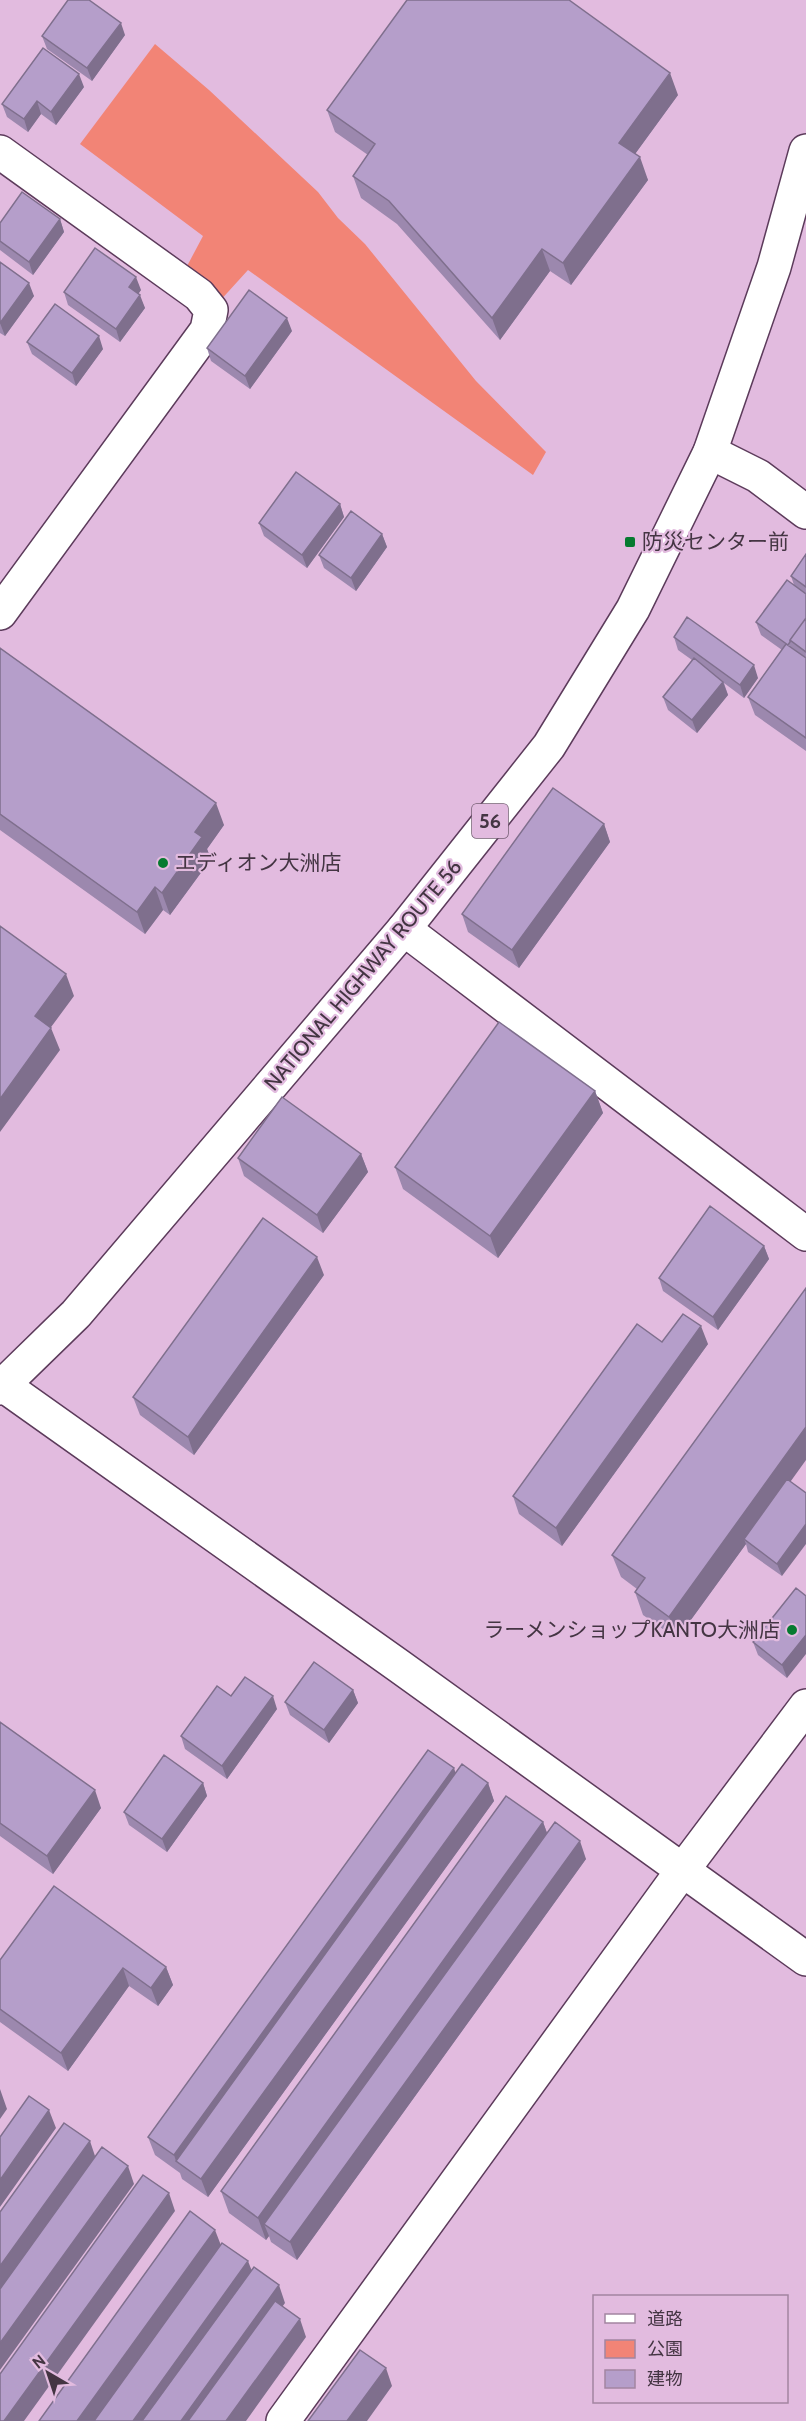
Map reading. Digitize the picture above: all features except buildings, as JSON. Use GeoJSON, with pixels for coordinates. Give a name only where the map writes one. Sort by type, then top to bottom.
{"type":"FeatureCollection","features":[{"type":"Feature","properties":{"kind":"main road"},"geometry":{"type":"LineString","coordinates":[[0,152],[199,296],[211,310],[207,330],[0,613]]}},
{"type":"Feature","properties":{"kind":"main road","name":"NATIONAL HIGHWAY ROUTE 56"},"geometry":{"type":"LineString","coordinates":[[1,1387],[76,1314],[404,929],[549,746],[633,609],[710,452],[774,267],[806,152]]}},
{"type":"Feature","properties":{"kind":"main road"},"geometry":{"type":"LineString","coordinates":[[710,452],[758,476],[806,512]]}},
{"type":"Feature","properties":{"kind":"main road"},"geometry":{"type":"LineString","coordinates":[[404,929],[806,1234]]}},
{"type":"Feature","properties":{"kind":"main road"},"geometry":{"type":"LineString","coordinates":[[1,1387],[399,1666],[806,1959]]}},
{"type":"Feature","properties":{"kind":"main road"},"geometry":{"type":"LineString","coordinates":[[283,2421],[682,1871],[806,1706]]}},
{"type":"Feature","properties":{"kind":"green space"},"geometry":{"type":"Polygon","coordinates":[[[155,44],[209,90],[318,192],[338,218],[365,244],[476,381],[546,452],[533,475],[248,270],[218,303],[186,268],[203,236],[80,144],[155,44]]]}},
{"type":"Feature","properties":{"kind":"place","name":"防災センター前"},"geometry":{"type":"Point","coordinates":[630,542]}},
{"type":"Feature","properties":{"kind":"place","name":"エディオン大洲店"},"geometry":{"type":"Point","coordinates":[163,863]}},
{"type":"Feature","properties":{"kind":"place","name":"ラーメンショップKANTO大洲店"},"geometry":{"type":"Point","coordinates":[792,1630]}}]}
